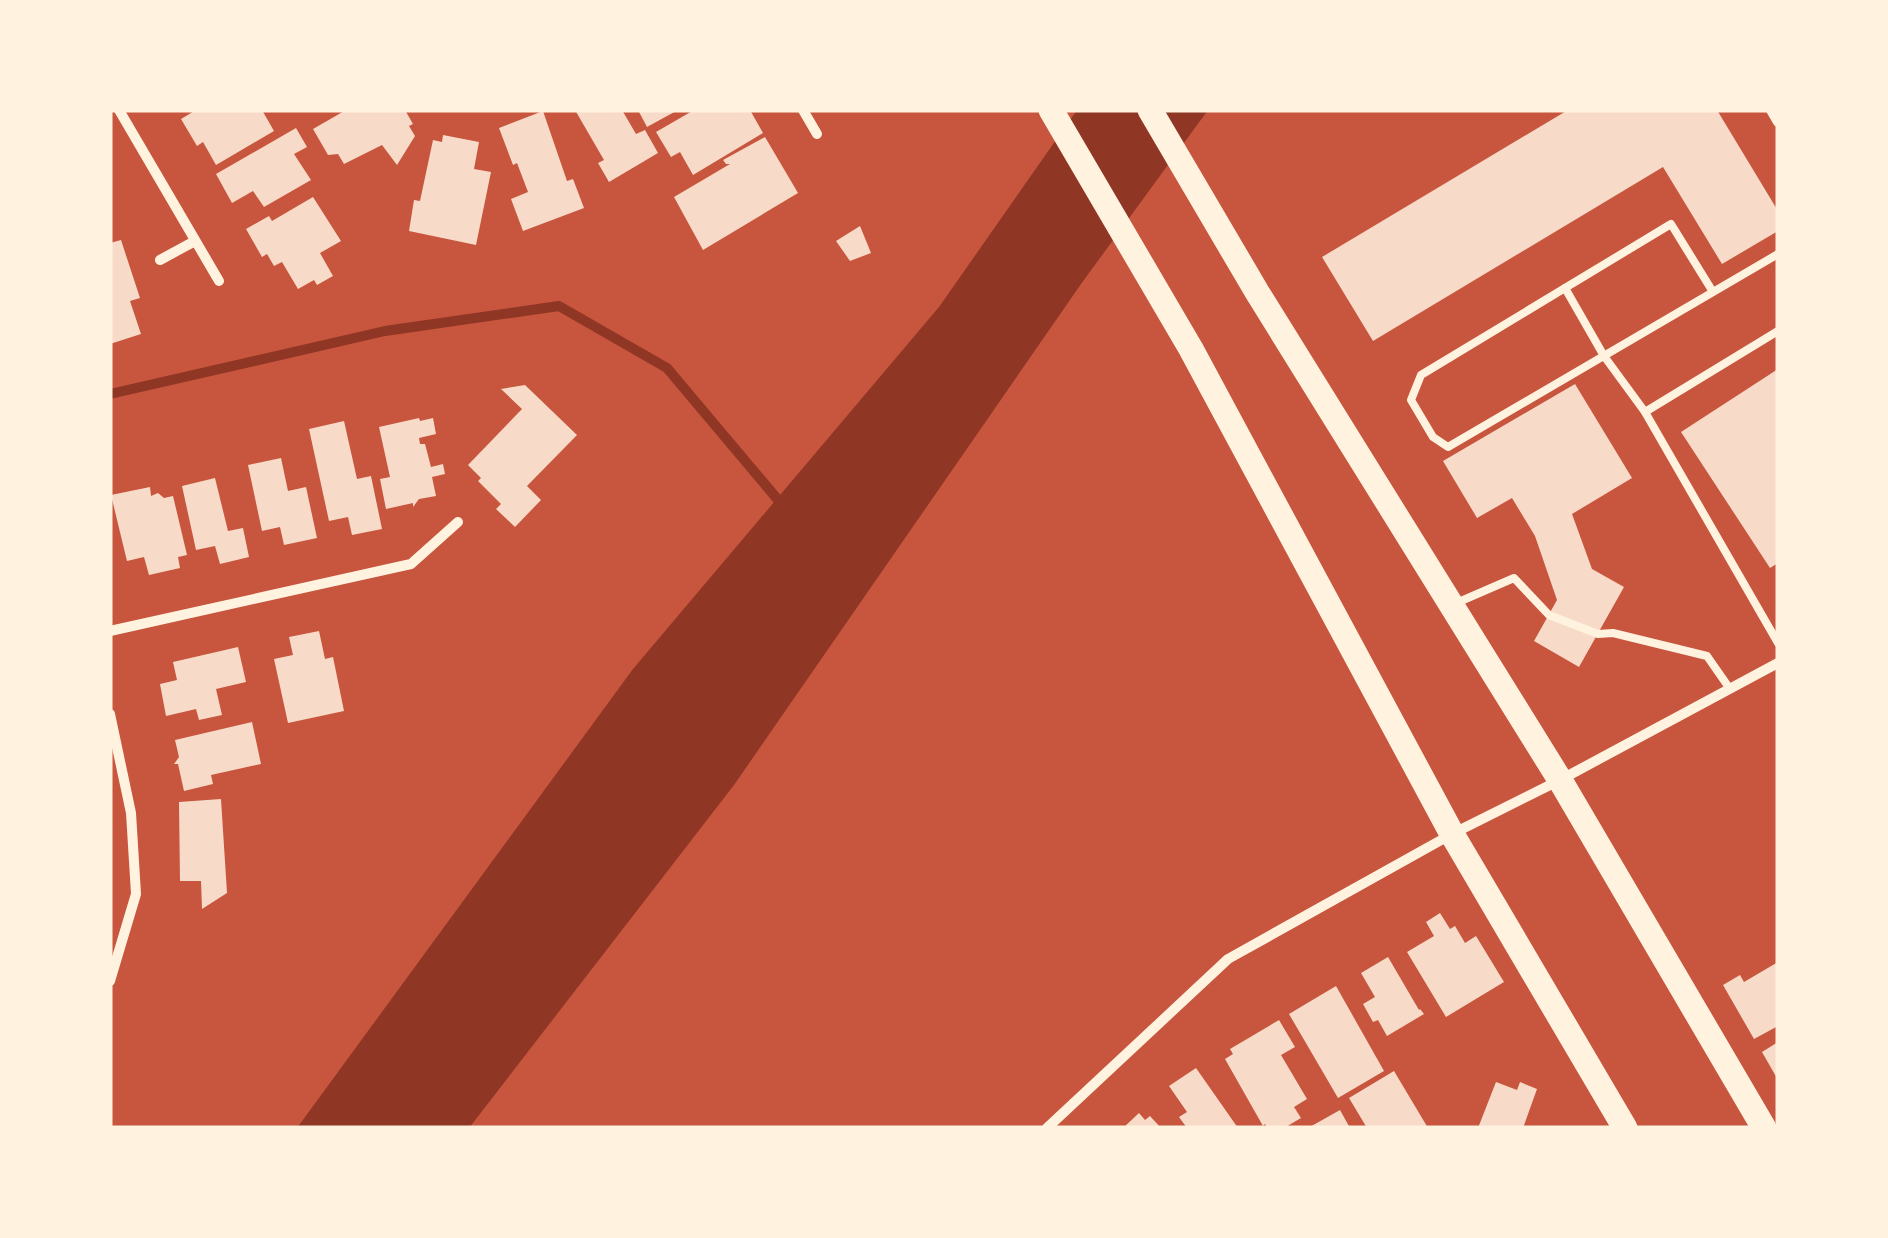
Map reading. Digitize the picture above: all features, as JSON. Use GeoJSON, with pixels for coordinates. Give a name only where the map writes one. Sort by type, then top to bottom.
{"type":"FeatureCollection","features":[{"type":"Feature","properties":{"kind":"main road"},"geometry":{"type":"LineString","coordinates":[[1051,110],[1190,349],[1452,834],[1625,1128]]}},
{"type":"Feature","properties":{"kind":"main road"},"geometry":{"type":"LineString","coordinates":[[1150,110],[1257,292],[1560,780],[1764,1128]]}},
{"type":"Feature","properties":{"kind":"street"},"geometry":{"type":"LineString","coordinates":[[119,110],[219,282]]}},
{"type":"Feature","properties":{"kind":"street"},"geometry":{"type":"LineString","coordinates":[[803,110],[817,134]]}},
{"type":"Feature","properties":{"kind":"street"},"geometry":{"type":"LineString","coordinates":[[1771,110],[1778,122]]}},
{"type":"Feature","properties":{"kind":"street"},"geometry":{"type":"LineString","coordinates":[[160,260],[195,242]]}},
{"type":"Feature","properties":{"kind":"street"},"geometry":{"type":"LineString","coordinates":[[110,631],[411,564],[458,522]]}},
{"type":"Feature","properties":{"kind":"street"},"geometry":{"type":"LineString","coordinates":[[1047,1128],[1228,959],[1452,834],[1778,663]]}},
{"type":"Feature","properties":{"kind":"street"},"geometry":{"type":"LineString","coordinates":[[110,714],[131,814],[136,894],[110,982]]}},
{"type":"Feature","properties":{"kind":"lane"},"geometry":{"type":"LineString","coordinates":[[1713,292],[1670,224],[1420,376],[1412,400],[1433,437],[1448,448],[1778,254]]}},
{"type":"Feature","properties":{"kind":"lane"},"geometry":{"type":"LineString","coordinates":[[1564,288],[1604,356],[1645,412],[1778,643]]}},
{"type":"Feature","properties":{"kind":"lane"},"geometry":{"type":"LineString","coordinates":[[1645,412],[1778,331]]}},
{"type":"Feature","properties":{"kind":"lane"},"geometry":{"type":"LineString","coordinates":[[1452,605],[1514,578],[1548,615],[1598,634],[1707,656],[1730,690]]}},
{"type":"Feature","properties":{"kind":"shaded area"},"geometry":{"type":"Polygon","coordinates":[[[1077,110],[1208,110],[1081,284],[734,785],[469,1128],[297,1128],[633,669],[939,307],[1077,110]]]}},
{"type":"Feature","properties":{"kind":"building"},"geometry":{"type":"Polygon","coordinates":[[[196,110],[262,110],[274,131],[216,165],[203,142],[197,146],[181,119],[196,110]]]}},
{"type":"Feature","properties":{"kind":"building"},"geometry":{"type":"Polygon","coordinates":[[[346,110],[405,110],[415,136],[397,165],[382,145],[344,164],[338,154],[328,155],[313,129],[346,110]]]}},
{"type":"Feature","properties":{"kind":"building"},"geometry":{"type":"Polygon","coordinates":[[[575,110],[622,110],[636,134],[645,130],[658,153],[609,182],[598,163],[604,160],[575,110]]]}},
{"type":"Feature","properties":{"kind":"building"},"geometry":{"type":"Polygon","coordinates":[[[638,110],[678,110],[647,127],[638,110]]]}},
{"type":"Feature","properties":{"kind":"building"},"geometry":{"type":"Polygon","coordinates":[[[694,110],[750,110],[763,133],[693,175],[680,152],[671,157],[656,132],[694,110]]]}},
{"type":"Feature","properties":{"kind":"building"},"geometry":{"type":"Polygon","coordinates":[[[1568,110],[1717,110],[1778,211],[1778,231],[1722,264],[1663,167],[1373,341],[1322,257],[1568,110]]]}},
{"type":"Feature","properties":{"kind":"building"},"geometry":{"type":"Polygon","coordinates":[[[543,111],[567,181],[573,179],[584,208],[523,231],[511,199],[528,192],[499,128],[543,111]]]}},
{"type":"Feature","properties":{"kind":"building"},"geometry":{"type":"Polygon","coordinates":[[[296,128],[307,147],[294,154],[311,180],[264,207],[253,191],[232,203],[216,174],[296,128]]]}},
{"type":"Feature","properties":{"kind":"building"},"geometry":{"type":"Polygon","coordinates":[[[443,135],[479,142],[474,169],[491,172],[476,245],[409,231],[414,200],[420,201],[433,140],[442,142],[443,135]]]}},
{"type":"Feature","properties":{"kind":"building"},"geometry":{"type":"Polygon","coordinates":[[[765,137],[798,193],[703,250],[674,197],[730,164],[723,160],[765,137]]]}},
{"type":"Feature","properties":{"kind":"building"},"geometry":{"type":"Polygon","coordinates":[[[313,197],[341,241],[320,253],[333,276],[298,289],[282,262],[274,266],[267,254],[262,257],[246,229],[269,216],[272,221],[313,197]]]}},
{"type":"Feature","properties":{"kind":"building"},"geometry":{"type":"Polygon","coordinates":[[[860,226],[871,253],[850,261],[836,241],[860,226]]]}},
{"type":"Feature","properties":{"kind":"building"},"geometry":{"type":"Polygon","coordinates":[[[121,240],[140,298],[130,301],[141,334],[110,344],[110,243],[121,240]]]}},
{"type":"Feature","properties":{"kind":"building"},"geometry":{"type":"Polygon","coordinates":[[[1778,369],[1778,563],[1770,568],[1681,432],[1778,369]]]}},
{"type":"Feature","properties":{"kind":"building"},"geometry":{"type":"Polygon","coordinates":[[[1575,384],[1632,478],[1572,514],[1592,569],[1624,587],[1579,667],[1534,641],[1557,600],[1535,536],[1512,498],[1477,518],[1443,461],[1575,384]]]}},
{"type":"Feature","properties":{"kind":"building"},"geometry":{"type":"Polygon","coordinates":[[[525,385],[577,435],[527,486],[541,500],[515,527],[496,509],[501,504],[468,465],[522,409],[501,389],[525,385]]]}},
{"type":"Feature","properties":{"kind":"building"},"geometry":{"type":"Polygon","coordinates":[[[433,418],[436,434],[419,438],[420,444],[425,444],[431,467],[443,464],[445,474],[432,477],[436,496],[419,499],[413,507],[413,503],[386,509],[380,479],[390,477],[379,427],[433,418]]]}},
{"type":"Feature","properties":{"kind":"building"},"geometry":{"type":"Polygon","coordinates":[[[344,421],[357,479],[371,476],[382,529],[352,535],[348,517],[329,521],[309,429],[344,421]]]}},
{"type":"Feature","properties":{"kind":"building"},"geometry":{"type":"Polygon","coordinates":[[[281,458],[288,491],[306,487],[317,538],[284,545],[280,527],[262,531],[248,465],[281,458]]]}},
{"type":"Feature","properties":{"kind":"building"},"geometry":{"type":"Polygon","coordinates":[[[215,478],[228,531],[243,528],[249,557],[220,564],[215,546],[196,550],[182,486],[215,478]]]}},
{"type":"Feature","properties":{"kind":"building"},"geometry":{"type":"Polygon","coordinates":[[[150,487],[151,496],[173,496],[187,555],[178,557],[180,568],[149,575],[144,557],[127,561],[111,495],[150,487]]]}},
{"type":"Feature","properties":{"kind":"building"},"geometry":{"type":"Polygon","coordinates":[[[319,631],[325,659],[333,657],[344,711],[288,723],[274,659],[293,655],[289,637],[319,631]]]}},
{"type":"Feature","properties":{"kind":"building"},"geometry":{"type":"Polygon","coordinates":[[[238,647],[246,682],[216,689],[222,715],[199,720],[196,709],[166,716],[160,684],[177,680],[173,662],[238,647]]]}},
{"type":"Feature","properties":{"kind":"building"},"geometry":{"type":"Polygon","coordinates":[[[252,722],[261,764],[211,775],[213,784],[184,791],[178,764],[174,764],[179,757],[175,740],[252,722]]]}},
{"type":"Feature","properties":{"kind":"building"},"geometry":{"type":"Polygon","coordinates":[[[221,799],[227,893],[202,909],[201,881],[180,881],[179,802],[221,799]]]}},
{"type":"Feature","properties":{"kind":"building"},"geometry":{"type":"Polygon","coordinates":[[[1440,913],[1450,929],[1455,926],[1465,943],[1476,936],[1504,982],[1446,1017],[1407,952],[1434,936],[1426,922],[1440,913]]]}},
{"type":"Feature","properties":{"kind":"building"},"geometry":{"type":"Polygon","coordinates":[[[1388,957],[1424,1014],[1387,1036],[1363,1004],[1375,997],[1361,973],[1388,957]]]}},
{"type":"Feature","properties":{"kind":"building"},"geometry":{"type":"Polygon","coordinates":[[[1778,962],[1778,1026],[1754,1039],[1723,985],[1740,975],[1744,982],[1778,962]]]}},
{"type":"Feature","properties":{"kind":"building"},"geometry":{"type":"Polygon","coordinates":[[[1336,986],[1384,1071],[1338,1098],[1289,1014],[1336,986]]]}},
{"type":"Feature","properties":{"kind":"building"},"geometry":{"type":"Polygon","coordinates":[[[1279,1020],[1295,1047],[1281,1055],[1307,1099],[1294,1107],[1301,1118],[1284,1128],[1267,1128],[1225,1059],[1233,1054],[1230,1049],[1279,1020]]]}},
{"type":"Feature","properties":{"kind":"building"},"geometry":{"type":"Polygon","coordinates":[[[1778,1042],[1778,1080],[1762,1052],[1778,1042]]]}},
{"type":"Feature","properties":{"kind":"building"},"geometry":{"type":"Polygon","coordinates":[[[1196,1068],[1238,1128],[1187,1128],[1179,1117],[1187,1112],[1169,1086],[1196,1068]]]}},
{"type":"Feature","properties":{"kind":"building"},"geometry":{"type":"Polygon","coordinates":[[[1394,1071],[1428,1128],[1367,1128],[1349,1098],[1394,1071]]]}},
{"type":"Feature","properties":{"kind":"building"},"geometry":{"type":"Polygon","coordinates":[[[1496,1082],[1517,1090],[1520,1082],[1537,1089],[1523,1128],[1478,1128],[1496,1082]]]}},
{"type":"Feature","properties":{"kind":"building"},"geometry":{"type":"Polygon","coordinates":[[[1340,1110],[1350,1128],[1308,1128],[1340,1110]]]}},
{"type":"Feature","properties":{"kind":"building"},"geometry":{"type":"Polygon","coordinates":[[[1139,1113],[1145,1120],[1150,1116],[1161,1128],[1123,1128],[1139,1113]]]}},
{"type":"Feature","properties":{"kind":"waterway"},"geometry":{"type":"LineString","coordinates":[[110,394],[385,331],[559,306],[667,368],[784,507]]}}]}
